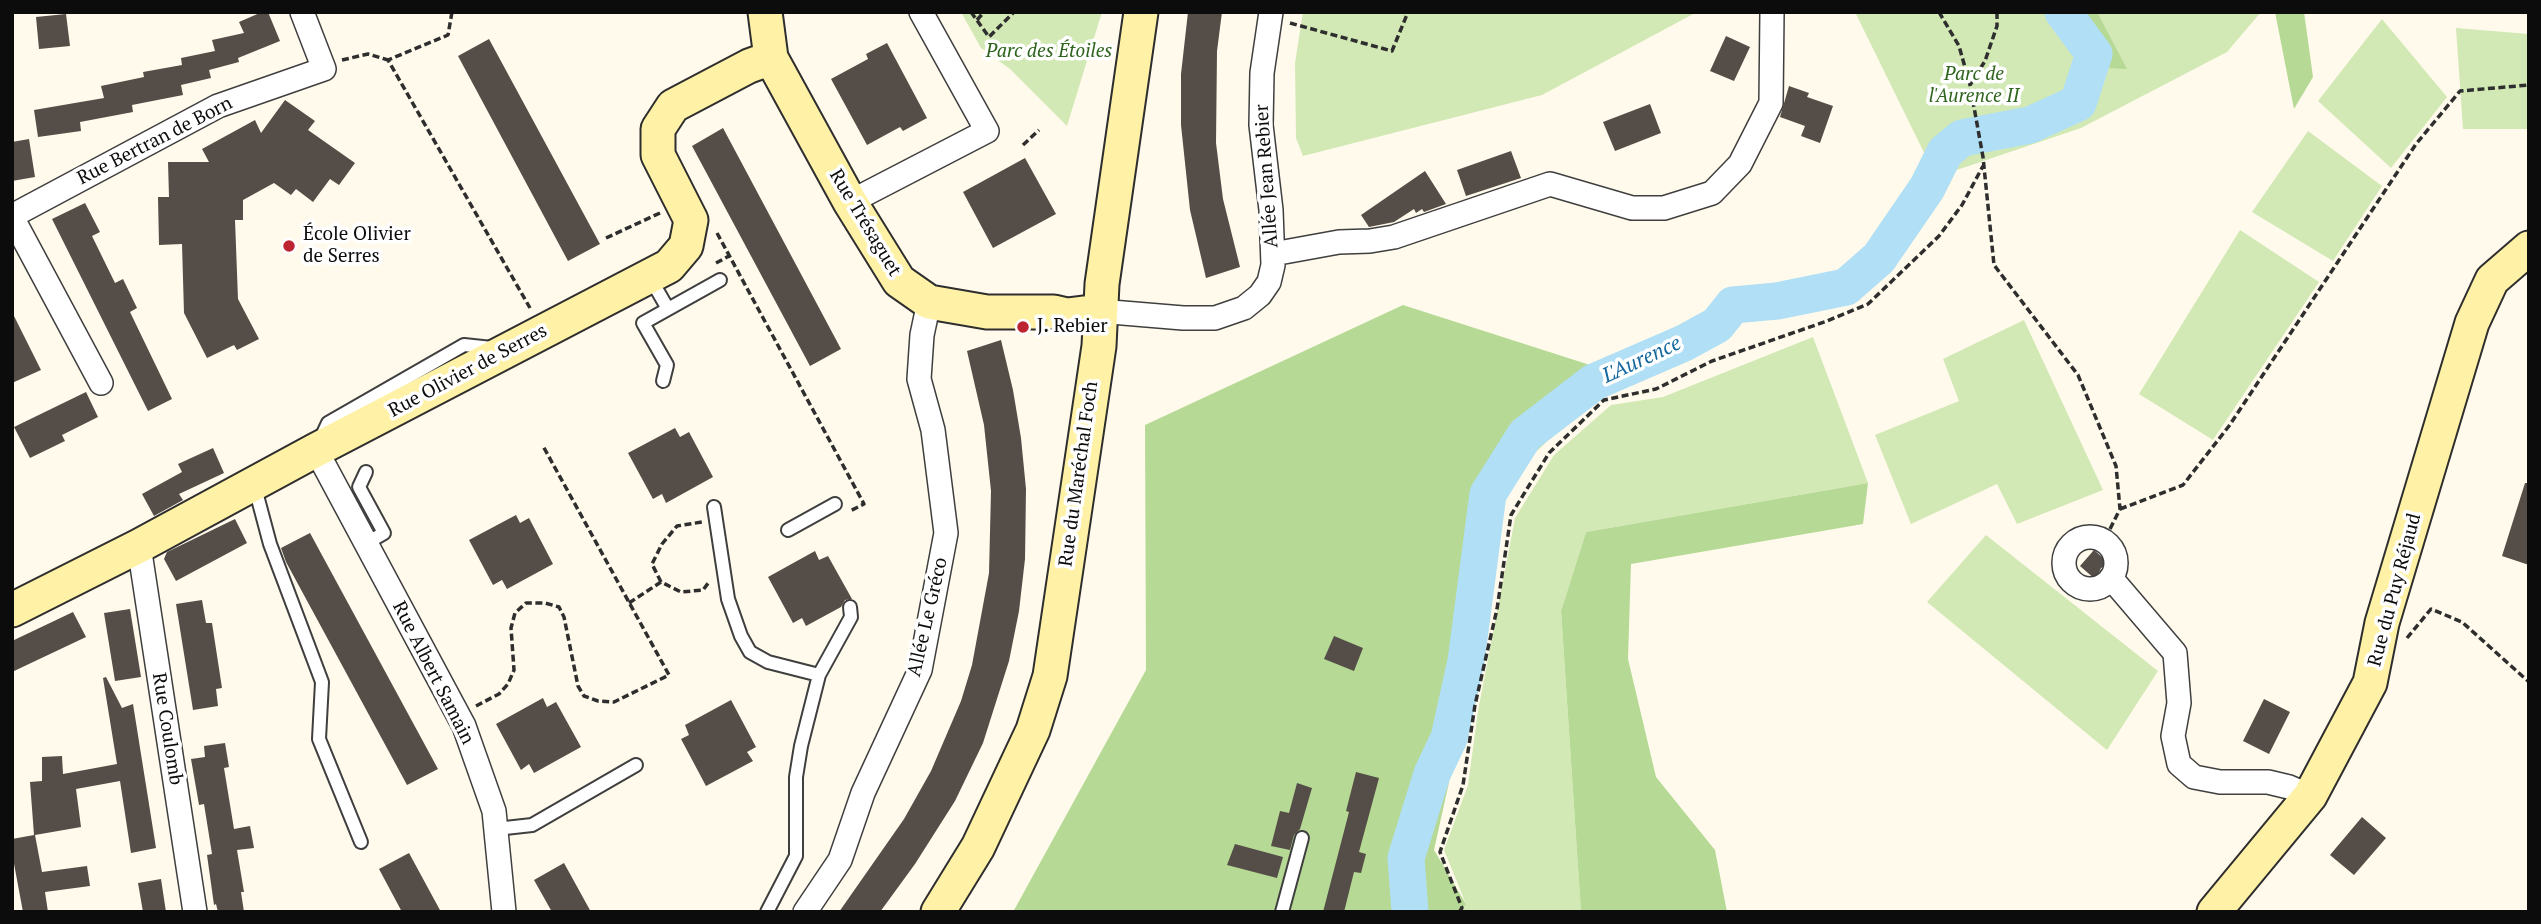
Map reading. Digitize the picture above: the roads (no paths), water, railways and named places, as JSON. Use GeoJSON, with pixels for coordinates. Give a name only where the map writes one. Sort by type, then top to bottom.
{"type":"FeatureCollection","features":[{"type":"Feature","properties":{"kind":"street","name":"Rue Bertran de Born"},"geometry":{"type":"LineString","coordinates":[[12,216],[218,106],[324,69],[302,12]]}},
{"type":"Feature","properties":{"kind":"street"},"geometry":{"type":"LineString","coordinates":[[765,12],[771,58]]}},
{"type":"Feature","properties":{"kind":"street"},"geometry":{"type":"LineString","coordinates":[[850,202],[987,131],[921,12]]}},
{"type":"Feature","properties":{"kind":"street","name":"Rue du Maréchal Foch"},"geometry":{"type":"LineString","coordinates":[[938,912],[978,847],[1033,730],[1050,676],[1098,346],[1099,312],[1141,12]]}},
{"type":"Feature","properties":{"kind":"street"},"geometry":{"type":"LineString","coordinates":[[1273,254],[1339,242],[1394,237],[1550,184],[1632,208],[1664,208],[1712,193],[1740,164],[1771,103],[1772,12]]}},
{"type":"Feature","properties":{"kind":"street","name":"Allée Jean Rebier"},"geometry":{"type":"LineString","coordinates":[[1099,312],[1215,318],[1244,308],[1260,296],[1269,282],[1273,254],[1271,210],[1261,125],[1262,73],[1271,15]]}},
{"type":"Feature","properties":{"kind":"street","name":"Rue Olivier de Serres"},"geometry":{"type":"LineString","coordinates":[[12,610],[139,546],[316,450],[669,266],[686,246],[691,220],[658,155],[658,129],[673,106],[749,66],[771,58]]}},
{"type":"Feature","properties":{"kind":"street","name":"Rue Trésaguet"},"geometry":{"type":"LineString","coordinates":[[771,58],[850,202],[899,281],[929,302],[988,312],[1099,312]]}},
{"type":"Feature","properties":{"kind":"street"},"geometry":{"type":"LineString","coordinates":[[12,216],[101,383]]}},
{"type":"Feature","properties":{"kind":"street","name":"Rue du Puy Réjaud"},"geometry":{"type":"LineString","coordinates":[[2214,912],[2310,796],[2370,683],[2382,623],[2472,323],[2492,279],[2529,248]]}},
{"type":"Feature","properties":{"kind":"street","name":"Allée Le Gréco"},"geometry":{"type":"LineString","coordinates":[[805,912],[840,860],[863,793],[920,670],[946,533],[933,430],[919,379],[922,335],[929,302]]}},
{"type":"Feature","properties":{"kind":"street","name":"Rue Albert Samain"},"geometry":{"type":"LineString","coordinates":[[316,450],[464,726],[494,811],[504,912]]}},
{"type":"Feature","properties":{"kind":"street"},"geometry":{"type":"LineString","coordinates":[[2096,537],[2105,541],[2115,554],[2117,562],[2111,578],[2105,584],[2088,589],[2073,582],[2064,567],[2067,551],[2080,539],[2096,537]]}},
{"type":"Feature","properties":{"kind":"street","name":"Rue Coulomb"},"geometry":{"type":"LineString","coordinates":[[139,546],[195,912]]}},
{"type":"Feature","properties":{"kind":"street"},"geometry":{"type":"LineString","coordinates":[[2111,578],[2175,653],[2179,703],[2173,736],[2179,764],[2194,777],[2220,782],[2268,782],[2310,796]]}},
{"type":"Feature","properties":{"kind":"lane"},"geometry":{"type":"LineString","coordinates":[[649,276],[668,309]]}},
{"type":"Feature","properties":{"kind":"lane"},"geometry":{"type":"LineString","coordinates":[[663,381],[667,365],[643,323],[720,281]]}},
{"type":"Feature","properties":{"kind":"lane"},"geometry":{"type":"LineString","coordinates":[[365,544],[384,533],[359,487],[366,472]]}},
{"type":"Feature","properties":{"kind":"lane"},"geometry":{"type":"LineString","coordinates":[[253,484],[270,544],[322,682],[319,739],[361,842]]}},
{"type":"Feature","properties":{"kind":"lane"},"geometry":{"type":"LineString","coordinates":[[714,507],[728,599],[741,636],[750,652],[768,662],[819,675]]}},
{"type":"Feature","properties":{"kind":"lane"},"geometry":{"type":"LineString","coordinates":[[788,530],[839,510]]}},
{"type":"Feature","properties":{"kind":"lane"},"geometry":{"type":"LineString","coordinates":[[767,912],[796,856],[796,777],[800,746],[819,675],[851,617],[850,607]]}},
{"type":"Feature","properties":{"kind":"lane"},"geometry":{"type":"LineString","coordinates":[[496,829],[532,825],[636,765]]}},
{"type":"Feature","properties":{"kind":"lane"},"geometry":{"type":"LineString","coordinates":[[1282,912],[1302,838]]}},
{"type":"Feature","properties":{"kind":"waterway","name":"L'Aurence"},"geometry":{"type":"LineString","coordinates":[[1410,912],[1406,858],[1432,774],[1449,738],[1466,661],[1488,494],[1525,435],[1594,382],[1684,343],[1717,325],[1733,305],[1777,301],[1846,287],[1879,258],[1927,188],[1945,152],[1962,138],[2030,125],[2078,103],[2094,54],[2063,12]]}},
{"type":"Feature","properties":{"kind":"place","name":"École Olivier de Serres"},"geometry":{"type":"Point","coordinates":[289,246]}},
{"type":"Feature","properties":{"kind":"place","name":"J. Rebier"},"geometry":{"type":"Point","coordinates":[1023,327]}},
{"type":"Feature","properties":{"kind":"park label","name":"Parc des Étoiles"},"geometry":{"type":"Point","coordinates":[1049,52]}},
{"type":"Feature","properties":{"kind":"park label","name":"Parc de l'Aurence II"},"geometry":{"type":"Point","coordinates":[1974,86]}}]}
